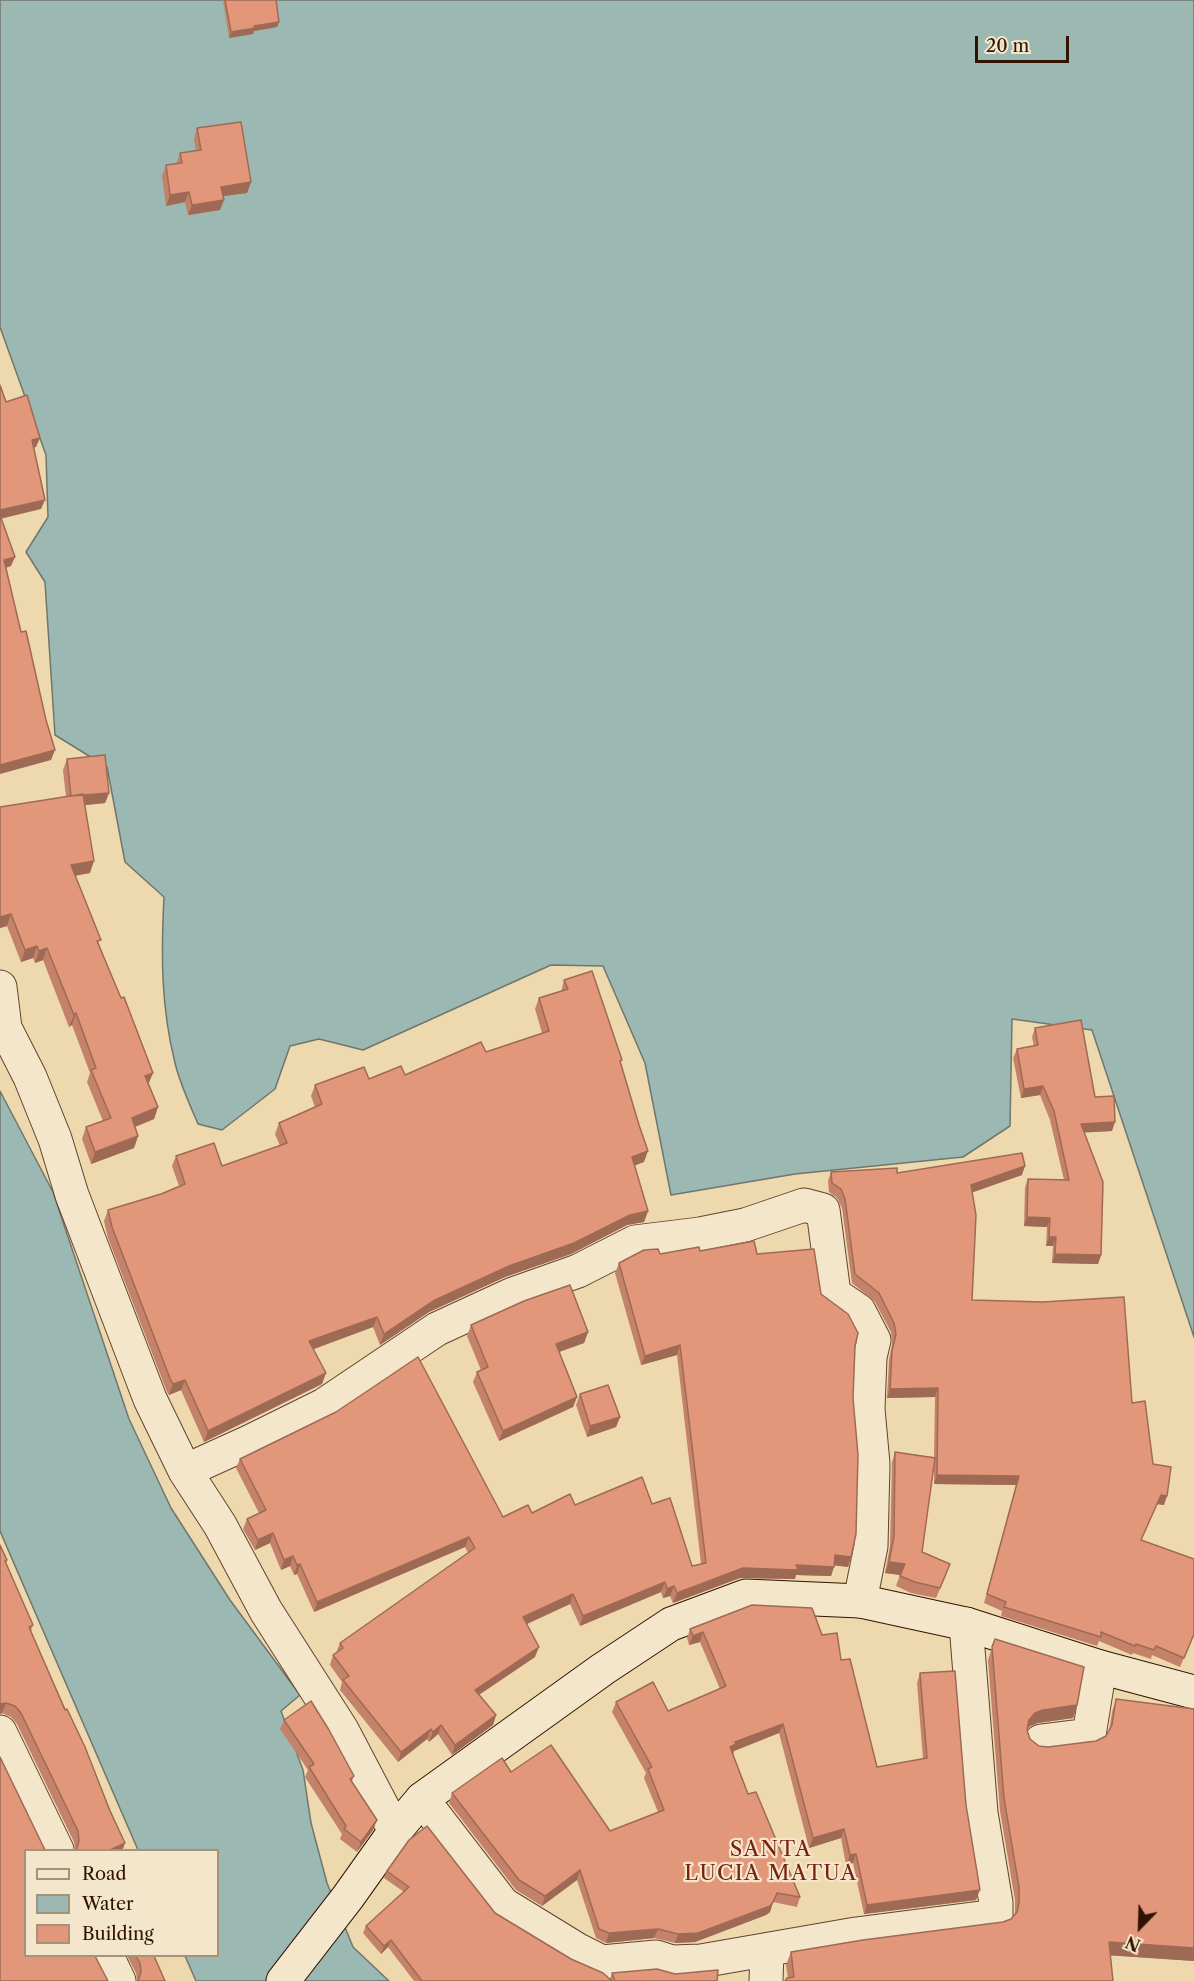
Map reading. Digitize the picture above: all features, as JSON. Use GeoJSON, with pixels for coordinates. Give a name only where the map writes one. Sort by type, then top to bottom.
{"type":"FeatureCollection","features":[{"type":"Feature","properties":{"kind":"street"},"geometry":{"type":"LineString","coordinates":[[0,987],[2,1024],[30,1077],[55,1139],[72,1195],[150,1399],[185,1472],[220,1525],[266,1611],[342,1730],[395,1831]]}},
{"type":"Feature","properties":{"kind":"street"},"geometry":{"type":"LineString","coordinates":[[185,1472],[324,1405],[437,1329],[513,1294],[578,1271],[634,1242],[700,1234],[745,1225],[804,1205],[823,1210],[834,1294],[860,1311],[874,1340],[870,1357],[868,1409],[873,1464],[871,1546],[860,1601]]}},
{"type":"Feature","properties":{"kind":"street"},"geometry":{"type":"LineString","coordinates":[[283,1981],[348,1898],[395,1831],[422,1799],[603,1669],[671,1624],[746,1596],[860,1601],[966,1624],[1100,1667],[1194,1692]]}},
{"type":"Feature","properties":{"kind":"street"},"geometry":{"type":"LineString","coordinates":[[422,1799],[503,1904],[578,1950],[603,1962],[657,1957],[672,1962],[701,1961],[767,1966],[856,1934],[996,1916],[996,1903],[981,1813],[966,1624]]}},
{"type":"Feature","properties":{"kind":"street"},"geometry":{"type":"LineString","coordinates":[[1041,1741],[1089,1735],[1100,1667]]}},
{"type":"Feature","properties":{"kind":"street"},"geometry":{"type":"LineString","coordinates":[[0,1732],[56,1849]]}},
{"type":"Feature","properties":{"kind":"street"},"geometry":{"type":"LineString","coordinates":[[107,1957],[119,1981]]}},
{"type":"Feature","properties":{"kind":"water"},"geometry":{"type":"Polygon","coordinates":[[[0,0],[1194,0],[1194,1337],[1092,1030],[1012,1019],[1010,1126],[963,1157],[795,1174],[671,1195],[645,1063],[603,966],[551,965],[363,1050],[319,1039],[290,1046],[275,1089],[222,1130],[198,1124],[177,1071],[167,1022],[162,960],[164,897],[125,862],[107,767],[55,735],[45,582],[26,552],[48,517],[46,455],[0,327],[0,0]]]}},
{"type":"Feature","properties":{"kind":"water"},"geometry":{"type":"Polygon","coordinates":[[[0,1091],[53,1192],[129,1419],[171,1508],[230,1600],[300,1695],[281,1711],[303,1770],[311,1823],[327,1883],[353,1947],[389,1981],[196,1981],[185,1957],[219,1957],[219,1849],[138,1849],[0,1531],[0,1091]]]}},
{"type":"Feature","properties":{"kind":"building"},"geometry":{"type":"Polygon","coordinates":[[[225,0],[276,0],[279,22],[231,32],[225,0]]]}},
{"type":"Feature","properties":{"kind":"building"},"geometry":{"type":"Polygon","coordinates":[[[241,122],[251,182],[221,187],[224,200],[192,205],[189,192],[170,195],[166,165],[182,163],[180,153],[201,150],[197,128],[241,122]]]}},
{"type":"Feature","properties":{"kind":"building"},"geometry":{"type":"Polygon","coordinates":[[[0,385],[6,402],[27,395],[40,438],[32,440],[45,500],[0,510],[0,385]]]}},
{"type":"Feature","properties":{"kind":"building"},"geometry":{"type":"Polygon","coordinates":[[[0,515],[15,557],[4,560],[21,632],[26,631],[55,750],[0,765],[0,515]]]}},
{"type":"Feature","properties":{"kind":"building"},"geometry":{"type":"Polygon","coordinates":[[[105,755],[109,793],[71,796],[67,759],[105,755]]]}},
{"type":"Feature","properties":{"kind":"building"},"geometry":{"type":"Polygon","coordinates":[[[83,794],[94,861],[71,865],[101,940],[97,941],[121,998],[124,997],[153,1073],[145,1076],[158,1107],[132,1118],[138,1136],[95,1152],[86,1127],[111,1118],[91,1070],[96,1068],[76,1013],[74,1015],[47,948],[39,951],[37,946],[25,950],[11,914],[0,917],[0,807],[83,794]]]}},
{"type":"Feature","properties":{"kind":"building"},"geometry":{"type":"Polygon","coordinates":[[[592,971],[622,1060],[620,1061],[648,1151],[632,1157],[648,1211],[630,1215],[574,1243],[509,1266],[433,1301],[384,1334],[377,1317],[309,1341],[326,1373],[208,1431],[185,1380],[173,1384],[171,1381],[112,1227],[108,1210],[185,1184],[176,1156],[214,1143],[222,1166],[287,1143],[279,1123],[322,1104],[315,1085],[364,1067],[369,1079],[401,1066],[405,1075],[481,1042],[486,1052],[549,1031],[539,998],[568,989],[564,980],[592,971]]]}},
{"type":"Feature","properties":{"kind":"building"},"geometry":{"type":"Polygon","coordinates":[[[1081,1020],[1095,1097],[1114,1096],[1115,1122],[1081,1124],[1103,1182],[1101,1255],[1055,1254],[1056,1237],[1049,1237],[1050,1218],[1027,1217],[1028,1179],[1069,1180],[1054,1111],[1043,1086],[1024,1089],[1017,1049],[1038,1045],[1035,1028],[1081,1020]]]}},
{"type":"Feature","properties":{"kind":"building"},"geometry":{"type":"Polygon","coordinates":[[[1022,1153],[1025,1166],[971,1185],[976,1215],[972,1300],[1043,1302],[1124,1297],[1132,1403],[1145,1401],[1153,1464],[1171,1467],[1167,1496],[1161,1495],[1141,1540],[1194,1559],[1194,1634],[1184,1658],[1156,1646],[1154,1650],[1136,1644],[1135,1646],[1101,1632],[1101,1637],[1004,1607],[1006,1602],[987,1594],[1019,1476],[937,1475],[938,1388],[890,1389],[892,1351],[896,1334],[894,1323],[879,1293],[855,1274],[845,1199],[841,1189],[832,1183],[831,1172],[897,1168],[897,1173],[1022,1153]]]}},
{"type":"Feature","properties":{"kind":"building"},"geometry":{"type":"Polygon","coordinates":[[[754,1241],[757,1254],[814,1249],[821,1294],[848,1314],[858,1333],[855,1346],[853,1398],[858,1455],[856,1534],[851,1557],[835,1555],[834,1567],[796,1565],[798,1570],[743,1568],[677,1593],[674,1586],[667,1589],[665,1582],[583,1616],[573,1594],[523,1617],[539,1647],[475,1690],[496,1715],[455,1745],[441,1725],[433,1732],[431,1729],[401,1752],[343,1680],[349,1676],[333,1655],[343,1648],[340,1643],[475,1548],[469,1537],[317,1602],[300,1564],[297,1565],[293,1556],[284,1560],[273,1533],[258,1540],[247,1519],[266,1510],[240,1459],[336,1412],[418,1357],[503,1517],[528,1505],[532,1513],[570,1494],[575,1505],[642,1477],[652,1504],[670,1498],[692,1566],[706,1563],[680,1345],[645,1356],[619,1263],[644,1250],[658,1249],[660,1254],[699,1247],[700,1251],[754,1241]]]}},
{"type":"Feature","properties":{"kind":"building"},"geometry":{"type":"Polygon","coordinates":[[[570,1285],[588,1332],[556,1344],[577,1397],[503,1431],[477,1372],[488,1367],[471,1325],[524,1301],[570,1285]]]}},
{"type":"Feature","properties":{"kind":"building"},"geometry":{"type":"Polygon","coordinates":[[[608,1385],[620,1417],[590,1426],[580,1394],[608,1385]]]}},
{"type":"Feature","properties":{"kind":"building"},"geometry":{"type":"Polygon","coordinates":[[[895,1452],[935,1458],[922,1552],[950,1564],[940,1588],[900,1576],[905,1564],[889,1562],[894,1536],[895,1452]]]}},
{"type":"Feature","properties":{"kind":"building"},"geometry":{"type":"Polygon","coordinates":[[[0,1545],[33,1625],[29,1627],[65,1710],[67,1709],[85,1747],[125,1843],[112,1849],[77,1849],[78,1831],[21,1713],[15,1706],[0,1704],[0,1545]]]}},
{"type":"Feature","properties":{"kind":"building"},"geometry":{"type":"Polygon","coordinates":[[[752,1605],[812,1608],[822,1635],[837,1633],[841,1660],[850,1659],[877,1767],[927,1758],[920,1673],[955,1671],[966,1805],[980,1890],[867,1905],[856,1854],[850,1855],[844,1829],[813,1838],[783,1724],[735,1742],[736,1744],[730,1747],[748,1794],[756,1792],[800,1897],[777,1893],[770,1906],[698,1933],[678,1934],[658,1929],[609,1933],[599,1929],[580,1870],[545,1896],[519,1880],[452,1793],[502,1758],[511,1772],[551,1745],[610,1831],[664,1810],[648,1769],[652,1767],[616,1702],[653,1682],[668,1711],[726,1686],[703,1632],[693,1636],[690,1629],[752,1605]]]}},
{"type":"Feature","properties":{"kind":"building"},"geometry":{"type":"Polygon","coordinates":[[[995,1639],[1084,1667],[1077,1705],[1043,1710],[1035,1713],[1029,1720],[1027,1730],[1030,1739],[1039,1746],[1096,1741],[1106,1736],[1112,1725],[1116,1699],[1194,1709],[1194,1948],[1109,1942],[1113,1981],[785,1981],[787,1978],[794,1977],[791,1952],[1003,1922],[1011,1919],[1017,1912],[1019,1887],[1004,1798],[992,1647],[995,1639]]]}},
{"type":"Feature","properties":{"kind":"building"},"geometry":{"type":"Polygon","coordinates":[[[311,1701],[354,1776],[350,1779],[377,1820],[361,1842],[344,1829],[346,1826],[309,1767],[314,1764],[284,1720],[311,1701]]]}},
{"type":"Feature","properties":{"kind":"building"},"geometry":{"type":"Polygon","coordinates":[[[0,1757],[45,1849],[24,1849],[24,1957],[96,1957],[108,1981],[0,1981],[0,1757]]]}},
{"type":"Feature","properties":{"kind":"building"},"geometry":{"type":"Polygon","coordinates":[[[427,1826],[495,1913],[571,1959],[603,1973],[612,1981],[422,1981],[391,1940],[384,1946],[366,1926],[409,1887],[387,1871],[409,1840],[427,1826]]]}},
{"type":"Feature","properties":{"kind":"building"},"geometry":{"type":"Polygon","coordinates":[[[137,1957],[154,1957],[165,1981],[138,1981],[141,1972],[137,1957]]]}},
{"type":"Feature","properties":{"kind":"building"},"geometry":{"type":"Polygon","coordinates":[[[657,1969],[675,1974],[718,1970],[717,1981],[615,1981],[612,1973],[657,1969]]]}},
{"type":"Feature","properties":{"kind":"district","name":"SANTA LUCIA MATUA"},"geometry":{"type":"Point","coordinates":[771,1862]}}]}
